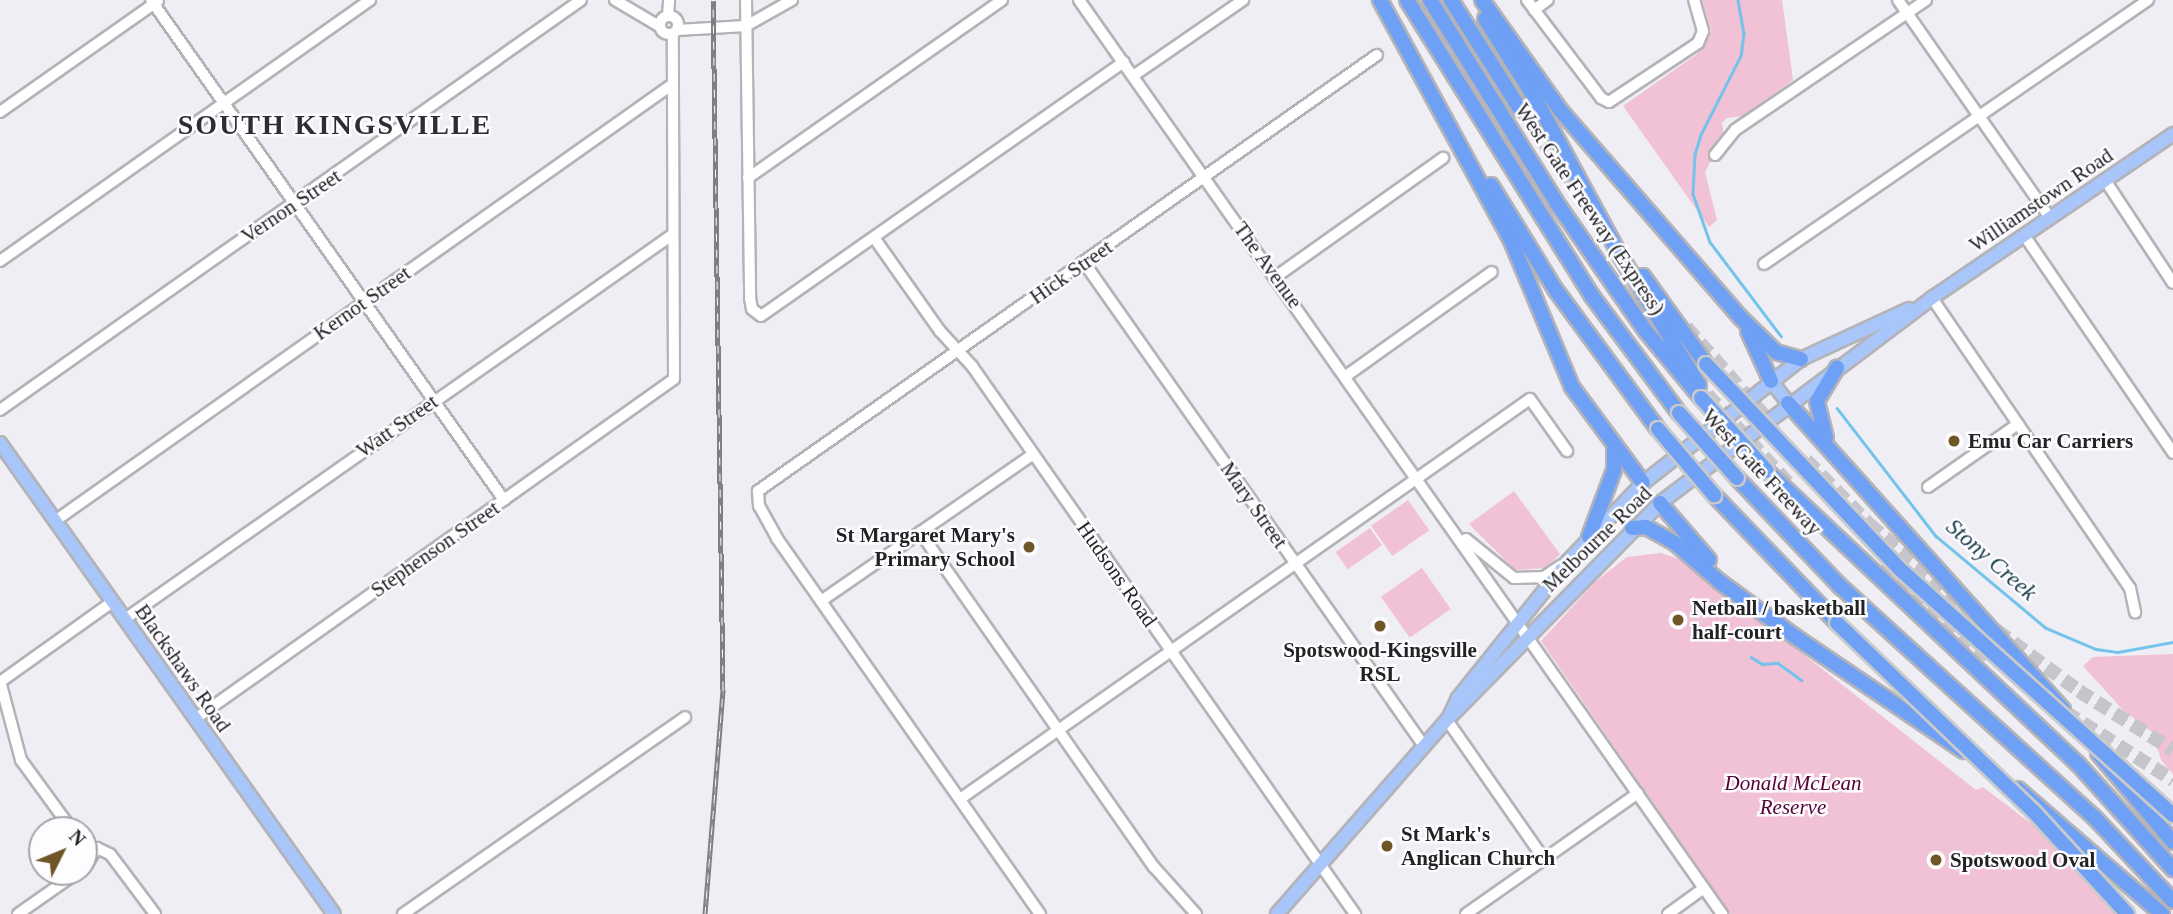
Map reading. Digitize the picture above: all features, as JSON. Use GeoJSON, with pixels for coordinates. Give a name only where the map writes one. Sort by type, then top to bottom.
{"type":"FeatureCollection","features":[{"type":"Feature","properties":{"kind":"highway"},"geometry":{"type":"LineString","coordinates":[[1381,0],[1535,259],[1658,429],[1769,554],[2034,812],[2127,914]]}},
{"type":"Feature","properties":{"kind":"highway"},"geometry":{"type":"LineString","coordinates":[[1381,0],[1510,238],[1572,387],[1614,450],[1643,483]]}},
{"type":"Feature","properties":{"kind":"highway","name":"West Gate Freeway"},"geometry":{"type":"LineString","coordinates":[[1407,0],[1592,296],[1679,413],[1840,586],[2094,817],[2173,901]]}},
{"type":"Feature","properties":{"kind":"highway","name":"West Gate Freeway (Express)"},"geometry":{"type":"LineString","coordinates":[[1430,0],[1556,202],[1645,330],[1704,397]]}},
{"type":"Feature","properties":{"kind":"highway"},"geometry":{"type":"LineString","coordinates":[[1451,0],[1520,109]]}},
{"type":"Feature","properties":{"kind":"highway"},"geometry":{"type":"LineString","coordinates":[[1473,0],[1704,397]]}},
{"type":"Feature","properties":{"kind":"highway"},"geometry":{"type":"LineString","coordinates":[[1482,0],[1561,111],[1741,318],[1776,352],[1801,359]]}},
{"type":"Feature","properties":{"kind":"highway"},"geometry":{"type":"LineString","coordinates":[[1570,163],[1656,297],[1706,364],[1902,571],[2173,815]]}},
{"type":"Feature","properties":{"kind":"highway"},"geometry":{"type":"LineString","coordinates":[[1741,318],[1771,381]]}},
{"type":"Feature","properties":{"kind":"highway"},"geometry":{"type":"LineString","coordinates":[[1837,368],[1820,392],[1817,411],[1823,433],[1845,467]]}},
{"type":"Feature","properties":{"kind":"highway","name":"West Gate Freeway"},"geometry":{"type":"LineString","coordinates":[[1704,397],[1730,432],[1767,471],[2078,764],[2173,869]]}},
{"type":"Feature","properties":{"kind":"highway"},"geometry":{"type":"LineString","coordinates":[[1788,403],[2010,648],[2173,842]]}},
{"type":"Feature","properties":{"kind":"highway"},"geometry":{"type":"LineString","coordinates":[[1589,537],[1614,470],[1614,450]]}},
{"type":"Feature","properties":{"kind":"highway"},"geometry":{"type":"LineString","coordinates":[[1660,503],[1757,608]]}},
{"type":"Feature","properties":{"kind":"highway"},"geometry":{"type":"LineString","coordinates":[[1632,528],[1646,527],[1675,542],[1757,608],[1986,765],[2079,838],[2162,914]]}},
{"type":"Feature","properties":{"kind":"main road","name":"Williamstown Road"},"geometry":{"type":"LineString","coordinates":[[1788,403],[1931,298],[2173,134]]}},
{"type":"Feature","properties":{"kind":"main road","name":"Williamstown Road"},"geometry":{"type":"LineString","coordinates":[[1643,483],[1801,359],[1931,298]]}},
{"type":"Feature","properties":{"kind":"main road"},"geometry":{"type":"LineString","coordinates":[[1771,381],[1788,403]]}},
{"type":"Feature","properties":{"kind":"main road","name":"Melbourne Road"},"geometry":{"type":"LineString","coordinates":[[1277,914],[1448,719],[1632,528],[1788,403]]}},
{"type":"Feature","properties":{"kind":"main road","name":"Blackshaws Road"},"geometry":{"type":"LineString","coordinates":[[0,443],[329,912]]}},
{"type":"Feature","properties":{"kind":"main road"},"geometry":{"type":"LineString","coordinates":[[1643,483],[1660,503]]}},
{"type":"Feature","properties":{"kind":"main road","name":"Melbourne Road"},"geometry":{"type":"LineString","coordinates":[[1448,719],[1458,698],[1568,561],[1643,483]]}},
{"type":"Feature","properties":{"kind":"street"},"geometry":{"type":"LineString","coordinates":[[0,261],[370,0]]}},
{"type":"Feature","properties":{"kind":"street","name":"Vernon Street"},"geometry":{"type":"LineString","coordinates":[[0,410],[581,0]]}},
{"type":"Feature","properties":{"kind":"street"},"geometry":{"type":"LineString","coordinates":[[615,0],[633,14],[669,26],[696,27],[746,26],[792,0]]}},
{"type":"Feature","properties":{"kind":"street"},"geometry":{"type":"LineString","coordinates":[[669,0],[672,235]]}},
{"type":"Feature","properties":{"kind":"street"},"geometry":{"type":"LineString","coordinates":[[746,0],[750,306],[757,315],[769,314],[1124,62]]}},
{"type":"Feature","properties":{"kind":"street"},"geometry":{"type":"LineString","coordinates":[[748,178],[1002,0]]}},
{"type":"Feature","properties":{"kind":"street","name":"The Avenue"},"geometry":{"type":"LineString","coordinates":[[1079,0],[1277,276],[1722,914]]}},
{"type":"Feature","properties":{"kind":"street"},"geometry":{"type":"LineString","coordinates":[[1133,76],[1243,0]]}},
{"type":"Feature","properties":{"kind":"street"},"geometry":{"type":"LineString","coordinates":[[1527,0],[1601,98],[1614,101],[1698,43],[1703,31],[1694,0]]}},
{"type":"Feature","properties":{"kind":"street"},"geometry":{"type":"LineString","coordinates":[[1534,10],[1548,0]]}},
{"type":"Feature","properties":{"kind":"street"},"geometry":{"type":"LineString","coordinates":[[1898,0],[2050,218]]}},
{"type":"Feature","properties":{"kind":"street"},"geometry":{"type":"LineString","coordinates":[[1715,155],[1735,130],[1926,0]]}},
{"type":"Feature","properties":{"kind":"street"},"geometry":{"type":"LineString","coordinates":[[1764,264],[2148,0]]}},
{"type":"Feature","properties":{"kind":"street"},"geometry":{"type":"LineString","coordinates":[[0,112],[155,1],[504,500]]}},
{"type":"Feature","properties":{"kind":"street","name":"Hick Street"},"geometry":{"type":"LineString","coordinates":[[821,601],[766,521],[757,495],[763,485],[1084,264],[1377,55]]}},
{"type":"Feature","properties":{"kind":"street","name":"Kernot Street"},"geometry":{"type":"LineString","coordinates":[[55,521],[670,86]]}},
{"type":"Feature","properties":{"kind":"street"},"geometry":{"type":"LineString","coordinates":[[1277,276],[1443,158]]}},
{"type":"Feature","properties":{"kind":"street"},"geometry":{"type":"LineString","coordinates":[[2105,180],[2173,283]]}},
{"type":"Feature","properties":{"kind":"street","name":"Stephenson Street"},"geometry":{"type":"LineString","coordinates":[[195,719],[674,379],[672,235]]}},
{"type":"Feature","properties":{"kind":"street","name":"Watt Street"},"geometry":{"type":"LineString","coordinates":[[125,619],[672,235]]}},
{"type":"Feature","properties":{"kind":"street"},"geometry":{"type":"LineString","coordinates":[[2024,235],[2173,453]]}},
{"type":"Feature","properties":{"kind":"street","name":"Hudsons Road"},"geometry":{"type":"LineString","coordinates":[[875,239],[1032,454],[1354,914]]}},
{"type":"Feature","properties":{"kind":"street","name":"Mary Street"},"geometry":{"type":"LineString","coordinates":[[1084,264],[1424,746]]}},
{"type":"Feature","properties":{"kind":"street"},"geometry":{"type":"LineString","coordinates":[[1346,376],[1492,272]]}},
{"type":"Feature","properties":{"kind":"street"},"geometry":{"type":"LineString","coordinates":[[1931,298],[2130,588],[2135,612]]}},
{"type":"Feature","properties":{"kind":"street"},"geometry":{"type":"LineString","coordinates":[[960,799],[1530,399],[1567,451]]}},
{"type":"Feature","properties":{"kind":"street"},"geometry":{"type":"LineString","coordinates":[[1928,487],[2018,424]]}},
{"type":"Feature","properties":{"kind":"street"},"geometry":{"type":"LineString","coordinates":[[2162,438],[2173,431]]}},
{"type":"Feature","properties":{"kind":"street"},"geometry":{"type":"LineString","coordinates":[[1032,454],[821,601],[1040,914]]}},
{"type":"Feature","properties":{"kind":"street","name":"The Avenue"},"geometry":{"type":"LineString","coordinates":[[1456,531],[1514,578],[1544,577],[1568,561]]}},
{"type":"Feature","properties":{"kind":"street"},"geometry":{"type":"LineString","coordinates":[[920,532],[1154,867],[1196,914]]}},
{"type":"Feature","properties":{"kind":"street"},"geometry":{"type":"LineString","coordinates":[[62,816],[21,760],[0,682],[112,602]]}},
{"type":"Feature","properties":{"kind":"street"},"geometry":{"type":"LineString","coordinates":[[403,914],[685,717]]}},
{"type":"Feature","properties":{"kind":"street"},"geometry":{"type":"LineString","coordinates":[[1448,719],[1544,859]]}},
{"type":"Feature","properties":{"kind":"street"},"geometry":{"type":"LineString","coordinates":[[1466,914],[1638,793]]}},
{"type":"Feature","properties":{"kind":"street"},"geometry":{"type":"LineString","coordinates":[[98,849],[116,859],[155,914]]}},
{"type":"Feature","properties":{"kind":"street"},"geometry":{"type":"LineString","coordinates":[[18,914],[58,886]]}},
{"type":"Feature","properties":{"kind":"street"},"geometry":{"type":"LineString","coordinates":[[1668,914],[1704,888]]}},
{"type":"Feature","properties":{"kind":"green space"},"geometry":{"type":"Polygon","coordinates":[[[1702,0],[1782,0],[1793,80],[1745,116],[1727,118],[1722,123],[1724,136],[1705,172],[1717,220],[1709,227],[1623,106],[1697,54],[1711,31],[1702,0]]]}},
{"type":"Feature","properties":{"kind":"green space"},"geometry":{"type":"Polygon","coordinates":[[[1514,491],[1560,554],[1546,568],[1515,570],[1469,524],[1514,491]]]}},
{"type":"Feature","properties":{"kind":"green space"},"geometry":{"type":"Polygon","coordinates":[[[1408,500],[1429,530],[1392,556],[1371,526],[1408,500]]]}},
{"type":"Feature","properties":{"kind":"green space"},"geometry":{"type":"Polygon","coordinates":[[[1370,528],[1382,545],[1348,569],[1336,552],[1370,528]]]}},
{"type":"Feature","properties":{"kind":"green space","name":"Donald McLean Reserve"},"geometry":{"type":"Polygon","coordinates":[[[1661,553],[1685,561],[1976,790],[1983,787],[2054,841],[2131,914],[1730,914],[1541,641],[1596,581],[1627,557],[1661,553]]]}},
{"type":"Feature","properties":{"kind":"green space"},"geometry":{"type":"Polygon","coordinates":[[[1422,568],[1451,609],[1410,638],[1381,597],[1422,568]]]}},
{"type":"Feature","properties":{"kind":"green space"},"geometry":{"type":"Polygon","coordinates":[[[2173,654],[2173,774],[2161,760],[2153,733],[2123,710],[2083,666],[2093,657],[2173,654]]]}},
{"type":"Feature","properties":{"kind":"waterway","name":"Stony Creek"},"geometry":{"type":"LineString","coordinates":[[1738,0],[1744,33],[1741,56],[1701,135],[1695,155],[1693,194],[1710,242],[1781,336]]}},
{"type":"Feature","properties":{"kind":"waterway","name":"Stony Creek"},"geometry":{"type":"LineString","coordinates":[[1837,408],[1936,536],[2046,628],[2096,649],[2118,652],[2173,642]]}},
{"type":"Feature","properties":{"kind":"waterway"},"geometry":{"type":"LineString","coordinates":[[1751,657],[1762,664],[1778,663],[1801,680]]}},
{"type":"Feature","properties":{"kind":"tunnel"},"geometry":{"type":"LineString","coordinates":[[1415,0],[1491,120],[1539,185]]}},
{"type":"Feature","properties":{"kind":"tunnel"},"geometry":{"type":"LineString","coordinates":[[1520,109],[1586,202]]}},
{"type":"Feature","properties":{"kind":"tunnel"},"geometry":{"type":"LineString","coordinates":[[1686,327],[1770,422]]}},
{"type":"Feature","properties":{"kind":"tunnel"},"geometry":{"type":"LineString","coordinates":[[1693,379],[1788,483]]}},
{"type":"Feature","properties":{"kind":"tunnel"},"geometry":{"type":"LineString","coordinates":[[1806,460],[1869,524],[1961,602]]}},
{"type":"Feature","properties":{"kind":"tunnel"},"geometry":{"type":"LineString","coordinates":[[1880,568],[1992,659]]}},
{"type":"Feature","properties":{"kind":"tunnel"},"geometry":{"type":"LineString","coordinates":[[1996,630],[2079,691],[2173,750]]}},
{"type":"Feature","properties":{"kind":"tunnel"},"geometry":{"type":"LineString","coordinates":[[2065,712],[2173,780]]}},
{"type":"Feature","properties":{"kind":"railway"},"geometry":{"type":"LineString","coordinates":[[705,914],[723,689],[713,0]]}},
{"type":"Feature","properties":{"kind":"place","name":"Emu Car Carriers"},"geometry":{"type":"Point","coordinates":[1954,441]}},
{"type":"Feature","properties":{"kind":"place","name":"St Margaret Mary's Primary School"},"geometry":{"type":"Point","coordinates":[1029,547]}},
{"type":"Feature","properties":{"kind":"place","name":"Netball / basketball half-court"},"geometry":{"type":"Point","coordinates":[1678,620]}},
{"type":"Feature","properties":{"kind":"place","name":"Spotswood-Kingsville RSL"},"geometry":{"type":"Point","coordinates":[1380,626]}},
{"type":"Feature","properties":{"kind":"place","name":"St Mark's Anglican Church"},"geometry":{"type":"Point","coordinates":[1387,846]}},
{"type":"Feature","properties":{"kind":"place","name":"Spotswood Oval"},"geometry":{"type":"Point","coordinates":[1936,860]}},
{"type":"Feature","properties":{"kind":"district","name":"SOUTH KINGSVILLE"},"geometry":{"type":"Point","coordinates":[335,125]}}]}
